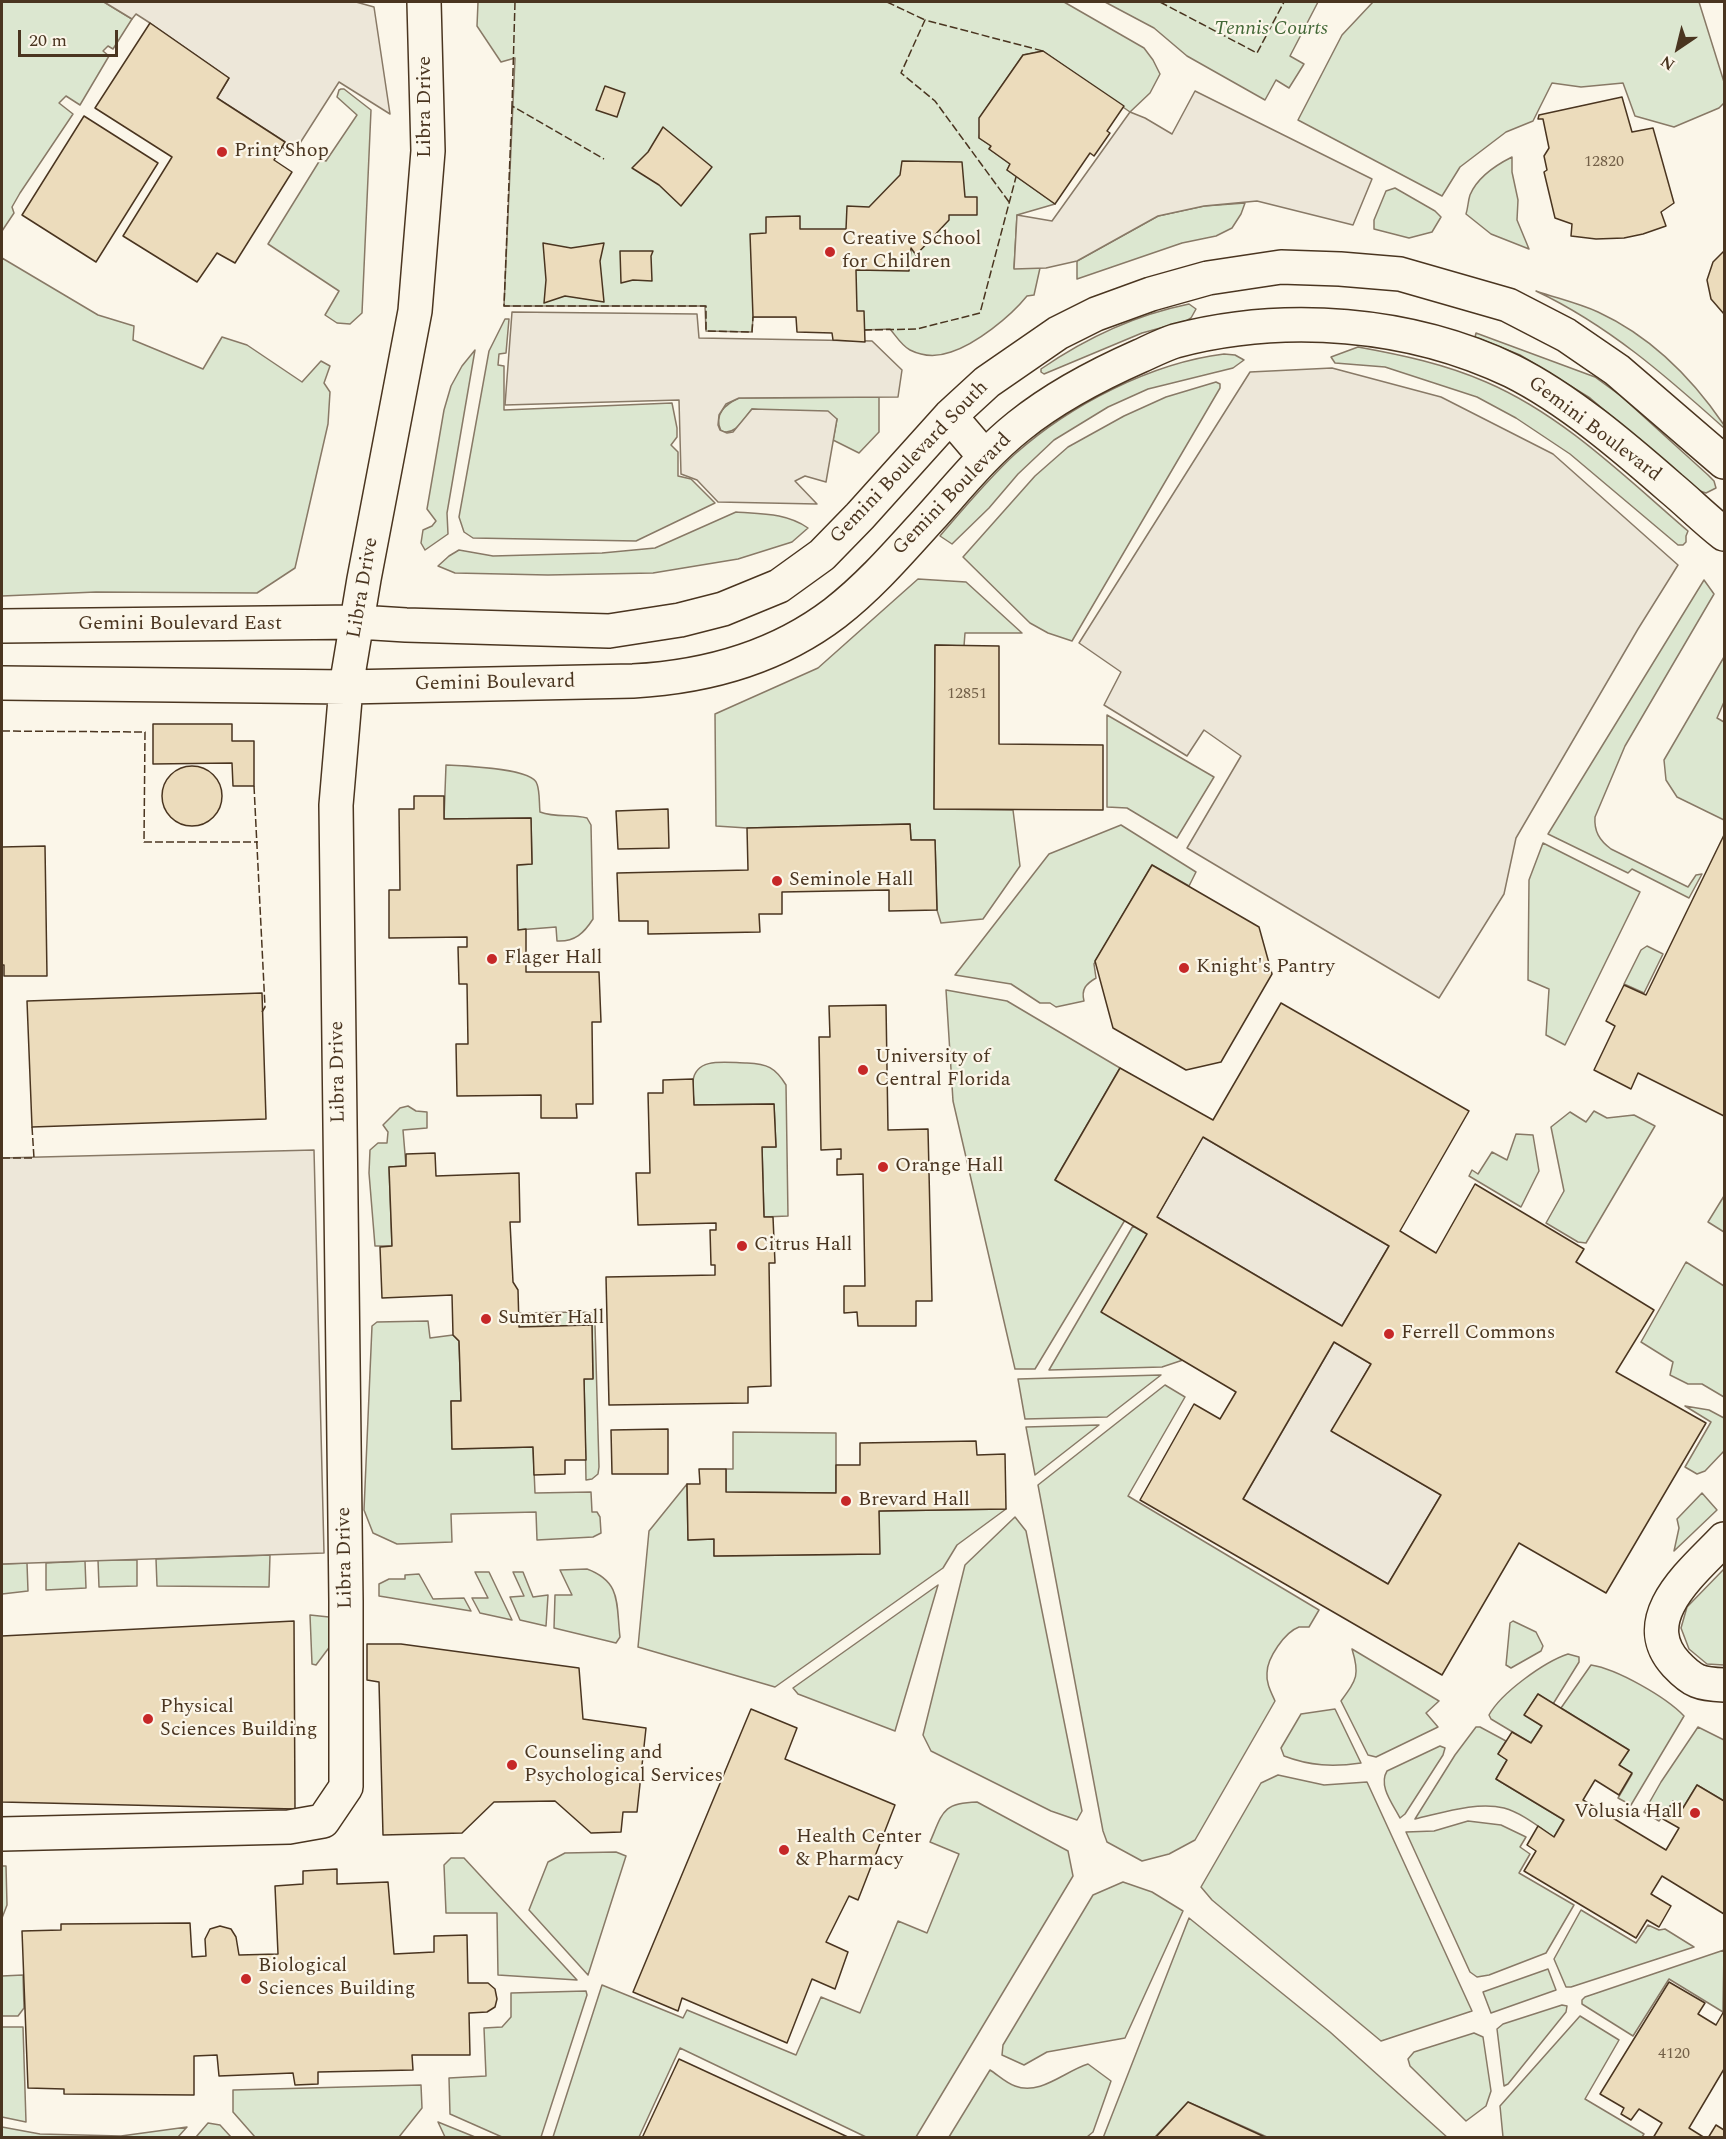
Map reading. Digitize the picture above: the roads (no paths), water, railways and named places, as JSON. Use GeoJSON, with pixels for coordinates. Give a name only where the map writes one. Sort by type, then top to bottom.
{"type":"FeatureCollection","features":[{"type":"Feature","properties":{"kind":"street","name":"Libra Drive"},"geometry":{"type":"LineString","coordinates":[[2,1834],[289,1827],[322,1821],[346,1787],[345,1503],[336,805],[346,687],[415,311],[428,151],[424,2]]}},
{"type":"Feature","properties":{"kind":"street","name":"Gemini Boulevard South"},"geometry":{"type":"LineString","coordinates":[[358,622],[609,631],[680,620],[723,609],[778,586],[822,555],[950,416],[987,382],[1058,333],[1096,314],[1151,294],[1208,278],[1281,267],[1340,268],[1400,274],[1508,305],[1566,335],[1617,370],[1725,462]]}},
{"type":"Feature","properties":{"kind":"street","name":"Gemini Boulevard"},"geometry":{"type":"LineString","coordinates":[[346,687],[672,679],[728,667],[787,644],[835,613],[876,576],[985,457],[1018,427],[1059,398],[1114,368],[1173,342],[1234,330],[1286,325],[1348,327],[1419,338],[1464,350],[1514,372],[1566,404],[1627,451],[1725,534]]}},
{"type":"Feature","properties":{"kind":"street"},"geometry":{"type":"LineString","coordinates":[[950,416],[985,457]]}},
{"type":"Feature","properties":{"kind":"street","name":"Gemini Boulevard East"},"geometry":{"type":"LineString","coordinates":[[2,626],[358,622]]}},
{"type":"Feature","properties":{"kind":"street"},"geometry":{"type":"LineString","coordinates":[[2,683],[346,687]]}},
{"type":"Feature","properties":{"kind":"street"},"geometry":{"type":"LineString","coordinates":[[1725,1539],[1683,1581],[1670,1599],[1662,1619],[1662,1641],[1671,1658],[1689,1677],[1709,1684],[1725,1685]]}},
{"type":"Feature","properties":{"kind":"place","name":"Print Shop"},"geometry":{"type":"Point","coordinates":[222,152]}},
{"type":"Feature","properties":{"kind":"place","name":"Creative School for Children"},"geometry":{"type":"Point","coordinates":[830,252]}},
{"type":"Feature","properties":{"kind":"place","name":"Seminole Hall"},"geometry":{"type":"Point","coordinates":[777,881]}},
{"type":"Feature","properties":{"kind":"place","name":"Flager Hall"},"geometry":{"type":"Point","coordinates":[492,959]}},
{"type":"Feature","properties":{"kind":"place","name":"Knight's Pantry"},"geometry":{"type":"Point","coordinates":[1184,968]}},
{"type":"Feature","properties":{"kind":"place","name":"University of Central Florida"},"geometry":{"type":"Point","coordinates":[863,1070]}},
{"type":"Feature","properties":{"kind":"place","name":"Orange Hall"},"geometry":{"type":"Point","coordinates":[883,1167]}},
{"type":"Feature","properties":{"kind":"place","name":"Citrus Hall"},"geometry":{"type":"Point","coordinates":[742,1246]}},
{"type":"Feature","properties":{"kind":"place","name":"Sumter Hall"},"geometry":{"type":"Point","coordinates":[486,1319]}},
{"type":"Feature","properties":{"kind":"place","name":"Ferrell Commons"},"geometry":{"type":"Point","coordinates":[1389,1334]}},
{"type":"Feature","properties":{"kind":"place","name":"Brevard Hall"},"geometry":{"type":"Point","coordinates":[846,1501]}},
{"type":"Feature","properties":{"kind":"place","name":"Physical Sciences Building"},"geometry":{"type":"Point","coordinates":[148,1719]}},
{"type":"Feature","properties":{"kind":"place","name":"Counseling and Psychological Services"},"geometry":{"type":"Point","coordinates":[512,1765]}},
{"type":"Feature","properties":{"kind":"place","name":"Volusia Hall"},"geometry":{"type":"Point","coordinates":[1695,1813]}},
{"type":"Feature","properties":{"kind":"place","name":"Health Center & Pharmacy"},"geometry":{"type":"Point","coordinates":[784,1850]}},
{"type":"Feature","properties":{"kind":"place","name":"Biological Sciences Building"},"geometry":{"type":"Point","coordinates":[246,1979]}},
{"type":"Feature","properties":{"kind":"park label","name":"Tennis Courts"},"geometry":{"type":"Point","coordinates":[1271,30]}}]}
